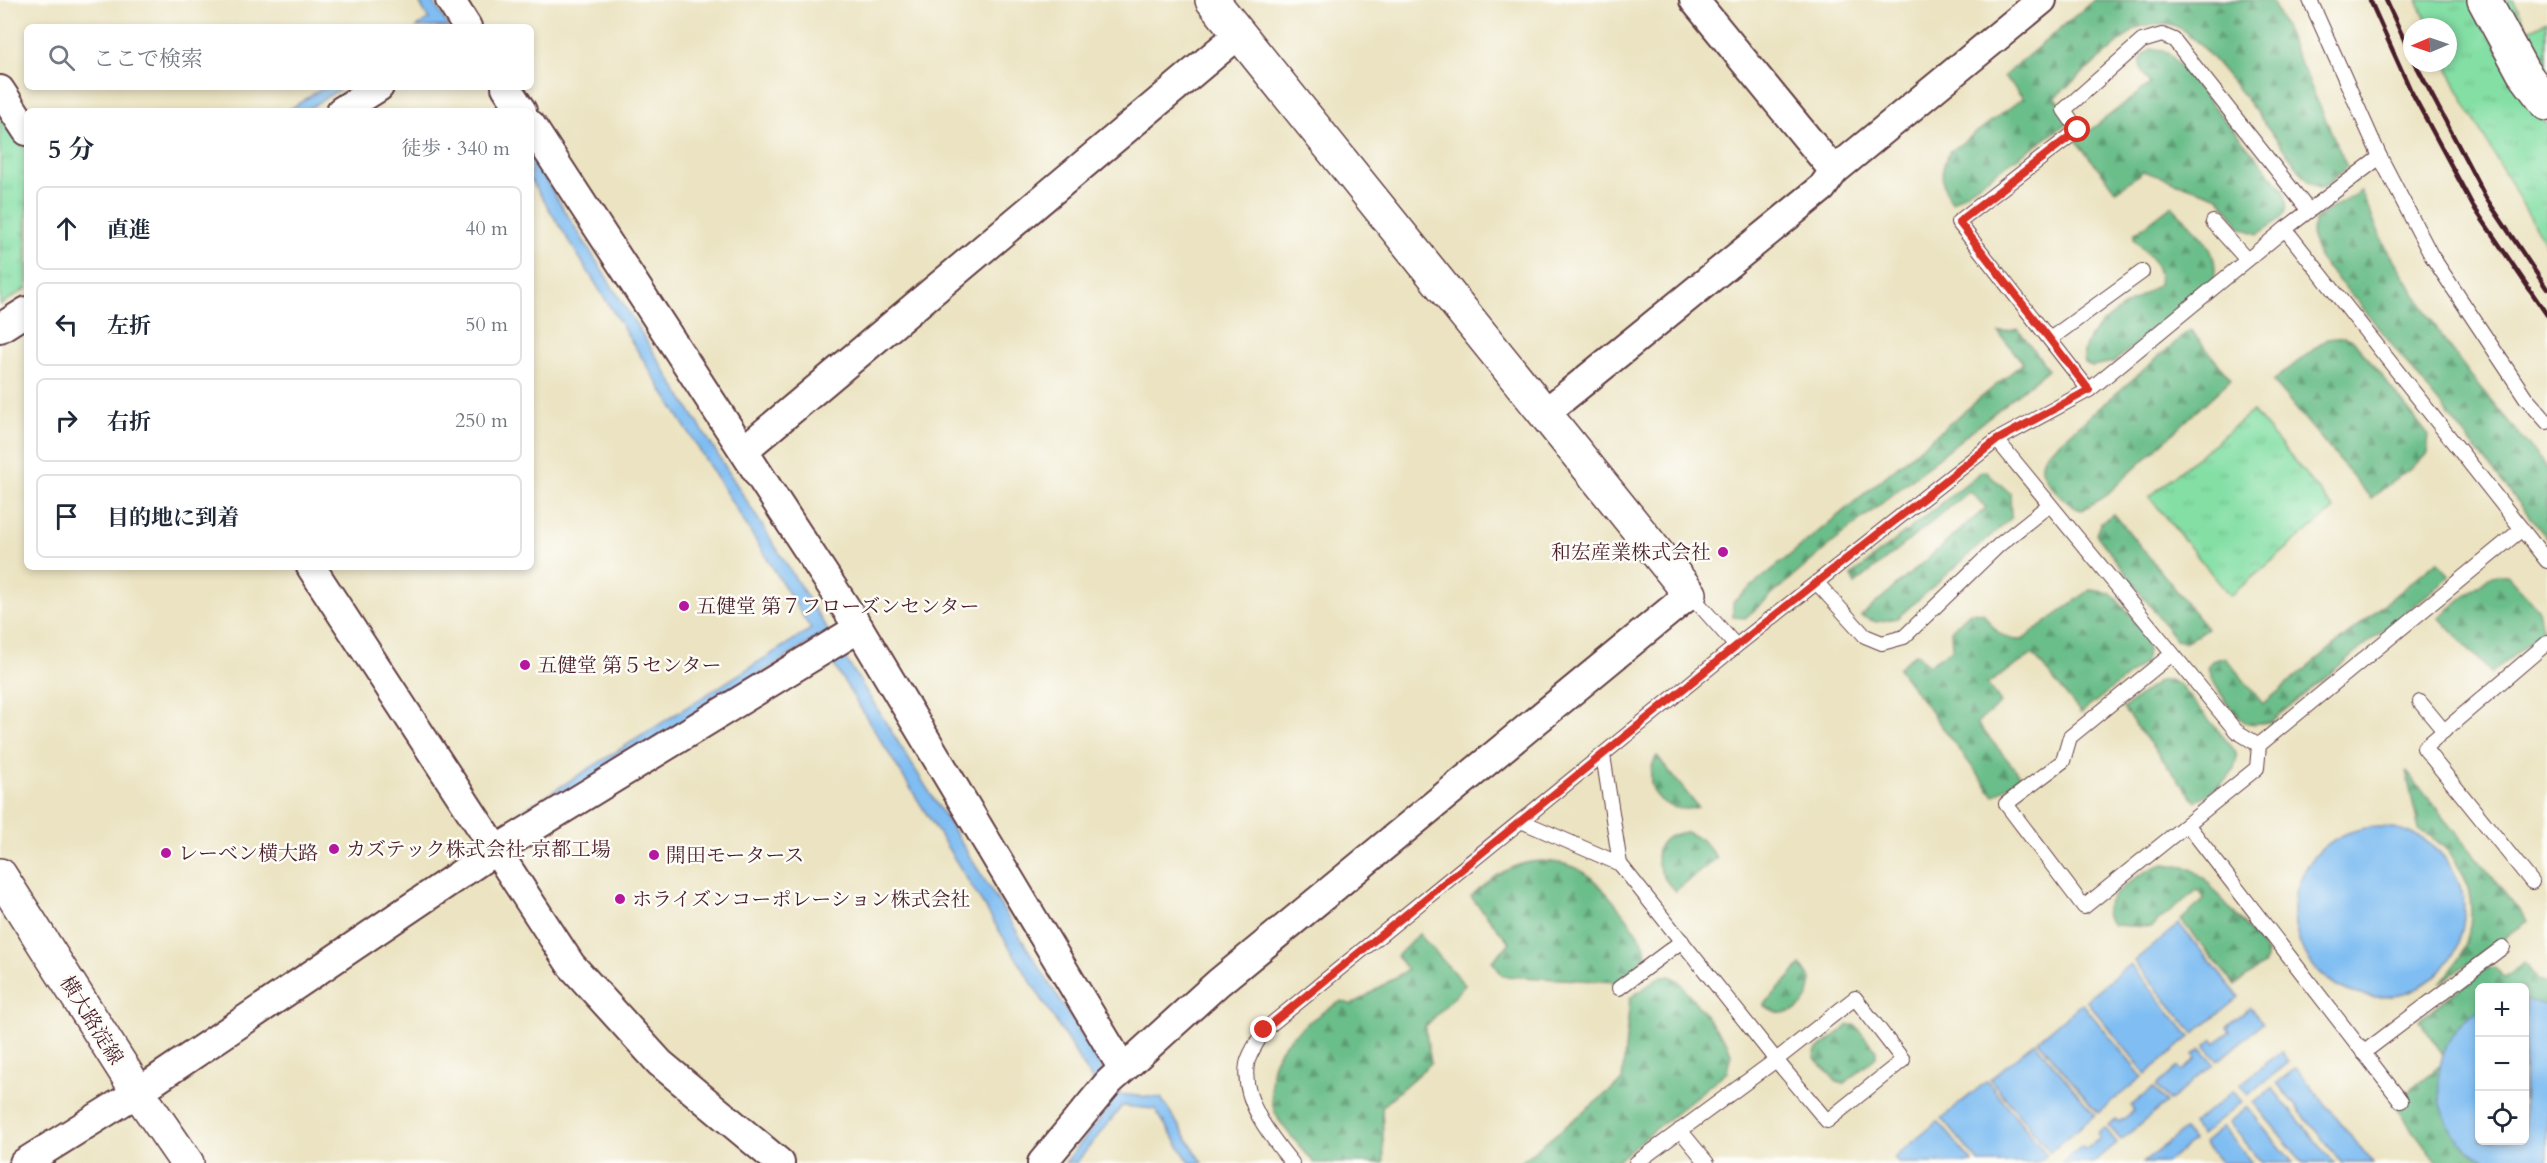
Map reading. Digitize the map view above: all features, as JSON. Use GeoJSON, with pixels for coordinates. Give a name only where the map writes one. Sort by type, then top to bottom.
{"type":"FeatureCollection","features":[{"type":"Feature","properties":{"kind":"street"},"geometry":{"type":"LineString","coordinates":[[450,0],[465,24]]}},
{"type":"Feature","properties":{"kind":"street"},"geometry":{"type":"LineString","coordinates":[[1042,1163],[1108,1084],[1218,983],[1690,594],[1212,0]]}},
{"type":"Feature","properties":{"kind":"street"},"geometry":{"type":"LineString","coordinates":[[1694,0],[1834,171]]}},
{"type":"Feature","properties":{"kind":"street"},"geometry":{"type":"LineString","coordinates":[[1545,413],[1822,188],[1834,171],[2042,0]]}},
{"type":"Feature","properties":{"kind":"street"},"geometry":{"type":"LineString","coordinates":[[2484,0],[2523,72],[2547,104]]}},
{"type":"Feature","properties":{"kind":"street"},"geometry":{"type":"LineString","coordinates":[[744,450],[1239,34]]}},
{"type":"Feature","properties":{"kind":"street"},"geometry":{"type":"LineString","coordinates":[[0,90],[24,126]]}},
{"type":"Feature","properties":{"kind":"street"},"geometry":{"type":"LineString","coordinates":[[346,108],[374,90]]}},
{"type":"Feature","properties":{"kind":"street"},"geometry":{"type":"LineString","coordinates":[[508,90],[520,108]]}},
{"type":"Feature","properties":{"kind":"street"},"geometry":{"type":"LineString","coordinates":[[534,130],[744,450],[854,632],[1108,1084]]}},
{"type":"Feature","properties":{"kind":"street"},"geometry":{"type":"LineString","coordinates":[[0,328],[24,313]]}},
{"type":"Feature","properties":{"kind":"street"},"geometry":{"type":"LineString","coordinates":[[313,570],[570,965],[660,1063],[780,1163]]}},
{"type":"Feature","properties":{"kind":"street"},"geometry":{"type":"LineString","coordinates":[[24,1163],[138,1092],[496,850],[854,632]]}},
{"type":"Feature","properties":{"kind":"street","name":"横大路淀線"},"geometry":{"type":"LineString","coordinates":[[0,875],[138,1092],[187,1163]]}},
{"type":"Feature","properties":{"kind":"lane"},"geometry":{"type":"LineString","coordinates":[[2310,0],[2380,157],[2431,255],[2526,398],[2547,422]]}},
{"type":"Feature","properties":{"kind":"lane"},"geometry":{"type":"LineString","coordinates":[[2089,390],[1959,222],[2078,130],[2064,110],[2142,41],[2162,35],[2174,40],[2309,211]]}},
{"type":"Feature","properties":{"kind":"lane"},"geometry":{"type":"LineString","coordinates":[[1292,1163],[1266,1131],[1250,1096],[1247,1063],[1264,1030],[1736,646],[1997,440],[2089,390],[2285,229],[2380,157]]}},
{"type":"Feature","properties":{"kind":"lane"},"geometry":{"type":"LineString","coordinates":[[2213,222],[2247,260]]}},
{"type":"Feature","properties":{"kind":"lane"},"geometry":{"type":"LineString","coordinates":[[2285,229],[2547,561]]}},
{"type":"Feature","properties":{"kind":"lane"},"geometry":{"type":"LineString","coordinates":[[2050,339],[2142,272]]}},
{"type":"Feature","properties":{"kind":"lane"},"geometry":{"type":"LineString","coordinates":[[1997,440],[2236,731],[2259,745]]}},
{"type":"Feature","properties":{"kind":"lane"},"geometry":{"type":"LineString","coordinates":[[1817,583],[1865,636],[1882,643],[1904,637],[1999,545],[2049,505]]}},
{"type":"Feature","properties":{"kind":"lane"},"geometry":{"type":"LineString","coordinates":[[2172,654],[2070,736],[2064,761],[2006,804],[2085,907],[2257,768],[2259,745],[2522,529]]}},
{"type":"Feature","properties":{"kind":"lane"},"geometry":{"type":"LineString","coordinates":[[1690,594],[1736,646]]}},
{"type":"Feature","properties":{"kind":"lane"},"geometry":{"type":"LineString","coordinates":[[2532,882],[2424,748],[2547,643]]}},
{"type":"Feature","properties":{"kind":"lane"},"geometry":{"type":"LineString","coordinates":[[2420,702],[2444,731]]}},
{"type":"Feature","properties":{"kind":"lane"},"geometry":{"type":"LineString","coordinates":[[1603,755],[1620,864]]}},
{"type":"Feature","properties":{"kind":"lane"},"geometry":{"type":"LineString","coordinates":[[1521,821],[1620,864],[1776,1060],[1827,1121],[1903,1060],[1855,998],[1776,1060],[1636,1163]]}},
{"type":"Feature","properties":{"kind":"lane"},"geometry":{"type":"LineString","coordinates":[[2187,824],[2401,1101]]}},
{"type":"Feature","properties":{"kind":"lane"},"geometry":{"type":"LineString","coordinates":[[1619,988],[1682,941]]}},
{"type":"Feature","properties":{"kind":"lane"},"geometry":{"type":"LineString","coordinates":[[2363,1053],[2503,947]]}},
{"type":"Feature","properties":{"kind":"lane"},"geometry":{"type":"LineString","coordinates":[[1680,1130],[1707,1163]]}},
{"type":"Feature","properties":{"kind":"green space"},"geometry":{"type":"Polygon","coordinates":[[[2094,0],[2272,0],[2347,167],[2324,187],[2318,188],[2309,182],[2243,95],[2204,49],[2187,33],[2173,25],[2154,24],[2136,28],[2055,97],[2074,119],[1952,202],[1945,190],[1942,177],[1944,164],[1951,151],[2023,98],[2004,76],[2094,0]]]}},
{"type":"Feature","properties":{"kind":"green space"},"geometry":{"type":"Polygon","coordinates":[[[2417,0],[2470,0],[2523,92],[2547,124],[2547,247],[2465,104],[2450,72],[2457,72],[2457,18],[2426,18],[2417,0]]]}},
{"type":"Feature","properties":{"kind":"green space"},"geometry":{"type":"Polygon","coordinates":[[[2497,0],[2513,0],[2529,30],[2547,21],[2547,75],[2531,55],[2497,0]]]}},
{"type":"Feature","properties":{"kind":"green space"},"geometry":{"type":"Polygon","coordinates":[[[2151,49],[2168,52],[2284,190],[2285,212],[2282,217],[2258,234],[2241,228],[2219,197],[2143,171],[2117,191],[2076,141],[2150,84],[2140,66],[2142,58],[2151,49]]]}},
{"type":"Feature","properties":{"kind":"green space"},"geometry":{"type":"Polygon","coordinates":[[[0,108],[24,146],[24,290],[0,305],[0,108]]]}},
{"type":"Feature","properties":{"kind":"green space"},"geometry":{"type":"Polygon","coordinates":[[[2361,191],[2383,242],[2442,337],[2474,380],[2547,468],[2547,538],[2358,302],[2320,260],[2311,234],[2315,220],[2361,191]]]}},
{"type":"Feature","properties":{"kind":"green space"},"geometry":{"type":"Polygon","coordinates":[[[2171,206],[2196,230],[2209,247],[2215,268],[2214,279],[2114,362],[2092,366],[2085,363],[2084,351],[2089,339],[2098,328],[2159,284],[2156,265],[2134,239],[2134,234],[2171,206]]]}},
{"type":"Feature","properties":{"kind":"green space"},"geometry":{"type":"Polygon","coordinates":[[[2018,329],[2048,369],[1825,549],[1745,618],[1733,617],[1733,602],[2023,363],[1999,333],[2018,329]]]}},
{"type":"Feature","properties":{"kind":"green space"},"geometry":{"type":"Polygon","coordinates":[[[2190,330],[2231,379],[2103,498],[2081,510],[2076,508],[2057,493],[2043,473],[2042,464],[2046,454],[2190,330]]]}},
{"type":"Feature","properties":{"kind":"green space"},"geometry":{"type":"Polygon","coordinates":[[[2345,337],[2353,340],[2429,436],[2427,453],[2422,459],[2371,498],[2273,381],[2327,339],[2345,337]]]}},
{"type":"Feature","properties":{"kind":"green space"},"geometry":{"type":"Polygon","coordinates":[[[2253,411],[2334,509],[2230,596],[2149,497],[2253,411]]]}},
{"type":"Feature","properties":{"kind":"green space"},"geometry":{"type":"Polygon","coordinates":[[[1982,471],[2010,493],[2011,518],[1897,618],[1876,622],[1861,616],[1986,508],[1970,491],[1855,584],[1851,576],[1982,471]]]}},
{"type":"Feature","properties":{"kind":"green space"},"geometry":{"type":"Polygon","coordinates":[[[2114,514],[2207,628],[2185,642],[2176,640],[2096,534],[2101,522],[2114,514]]]}},
{"type":"Feature","properties":{"kind":"green space"},"geometry":{"type":"Polygon","coordinates":[[[2437,561],[2450,576],[2270,722],[2252,724],[2242,720],[2227,703],[2213,680],[2208,668],[2212,661],[2225,657],[2263,704],[2437,561]]]}},
{"type":"Feature","properties":{"kind":"green space"},"geometry":{"type":"Polygon","coordinates":[[[2507,575],[2538,608],[2542,629],[2538,636],[2491,673],[2439,617],[2489,577],[2507,575]]]}},
{"type":"Feature","properties":{"kind":"green space"},"geometry":{"type":"Polygon","coordinates":[[[2090,590],[2111,593],[2138,625],[2146,643],[2147,653],[2144,663],[2081,713],[2033,654],[1987,684],[2001,703],[1977,723],[2021,776],[1994,796],[1898,668],[1916,653],[1928,665],[1952,649],[1951,630],[1970,612],[1983,613],[1994,628],[2004,636],[2022,640],[2090,590]]]}},
{"type":"Feature","properties":{"kind":"green space"},"geometry":{"type":"Polygon","coordinates":[[[2169,680],[2180,685],[2236,752],[2234,769],[2230,775],[2196,802],[2123,709],[2159,681],[2169,680]]]}},
{"type":"Feature","properties":{"kind":"green space"},"geometry":{"type":"Polygon","coordinates":[[[1657,756],[1698,807],[1675,808],[1658,797],[1651,778],[1657,756]]]}},
{"type":"Feature","properties":{"kind":"green space"},"geometry":{"type":"Polygon","coordinates":[[[2406,771],[2528,921],[2440,983],[2455,965],[2465,945],[2470,923],[2470,901],[2465,880],[2455,860],[2440,843],[2419,830],[2406,771]]]}},
{"type":"Feature","properties":{"kind":"green space"},"geometry":{"type":"Polygon","coordinates":[[[1686,832],[1701,839],[1717,858],[1675,891],[1662,873],[1657,855],[1664,840],[1686,832]]]}},
{"type":"Feature","properties":{"kind":"green space"},"geometry":{"type":"Polygon","coordinates":[[[1539,861],[1560,863],[1580,870],[1607,894],[1645,946],[1646,957],[1638,970],[1618,982],[1503,976],[1492,961],[1510,943],[1471,897],[1510,868],[1539,861]]]}},
{"type":"Feature","properties":{"kind":"green space"},"geometry":{"type":"Polygon","coordinates":[[[2165,864],[2190,868],[2204,878],[2263,947],[2267,953],[2265,963],[2235,985],[2181,920],[2205,899],[2197,890],[2151,927],[2114,925],[2110,922],[2106,909],[2114,896],[2140,875],[2165,864]]]}},
{"type":"Feature","properties":{"kind":"green space"},"geometry":{"type":"Polygon","coordinates":[[[1419,934],[1465,985],[1425,1027],[1431,1063],[1382,1106],[1384,1163],[1314,1163],[1275,1113],[1271,1084],[1277,1056],[1293,1035],[1317,1016],[1342,1001],[1352,1005],[1407,970],[1397,956],[1419,934]]]}},
{"type":"Feature","properties":{"kind":"green space"},"geometry":{"type":"Polygon","coordinates":[[[2524,963],[2538,980],[2547,983],[2547,1163],[2438,1163],[2393,1104],[2447,1060],[2419,1020],[2486,968],[2495,967],[2504,978],[2524,963]]]}},
{"type":"Feature","properties":{"kind":"green space"},"geometry":{"type":"Polygon","coordinates":[[[1801,965],[1811,980],[1810,990],[1802,1005],[1796,1010],[1781,1013],[1764,1005],[1801,965]]]}},
{"type":"Feature","properties":{"kind":"green space"},"geometry":{"type":"Polygon","coordinates":[[[1662,976],[1670,976],[1678,980],[1727,1043],[1731,1054],[1727,1071],[1614,1163],[1520,1163],[1622,1081],[1630,998],[1662,976]]]}},
{"type":"Feature","properties":{"kind":"green space"},"geometry":{"type":"Polygon","coordinates":[[[1849,1025],[1855,1025],[1876,1051],[1876,1057],[1844,1084],[1837,1082],[1814,1057],[1816,1051],[1849,1025]]]}},
{"type":"Feature","properties":{"kind":"water"},"geometry":{"type":"Polygon","coordinates":[[[418,0],[432,0],[447,24],[422,24],[429,19],[418,0]]]}},
{"type":"Feature","properties":{"kind":"water"},"geometry":{"type":"Polygon","coordinates":[[[319,90],[338,90],[310,108],[292,108],[319,90]]]}},
{"type":"Feature","properties":{"kind":"water"},"geometry":{"type":"Polygon","coordinates":[[[534,162],[1088,1045],[1116,1094],[1161,1098],[1203,1163],[1190,1163],[1155,1109],[1122,1106],[1076,1163],[1065,1163],[1109,1107],[817,638],[519,825],[506,821],[811,629],[534,185],[534,162]]]}},
{"type":"Feature","properties":{"kind":"water"},"geometry":{"type":"Polygon","coordinates":[[[2379,827],[2411,834],[2439,852],[2457,880],[2464,912],[2457,944],[2439,972],[2411,990],[2379,997],[2347,990],[2319,972],[2301,944],[2294,912],[2301,880],[2319,852],[2347,834],[2379,827]]]}},
{"type":"Feature","properties":{"kind":"water"},"geometry":{"type":"Polygon","coordinates":[[[2179,924],[2239,997],[2194,1034],[2134,961],[2179,924]]]}},
{"type":"Feature","properties":{"kind":"water"},"geometry":{"type":"Polygon","coordinates":[[[2130,964],[2190,1037],[2146,1074],[2086,1000],[2130,964]]]}},
{"type":"Feature","properties":{"kind":"water"},"geometry":{"type":"Polygon","coordinates":[[[2529,1001],[2547,1005],[2547,1161],[2496,1163],[2476,1155],[2460,1141],[2449,1125],[2441,1106],[2440,1064],[2447,1045],[2465,1020],[2475,1013],[2475,1145],[2529,1145],[2529,1001]]]}},
{"type":"Feature","properties":{"kind":"water"},"geometry":{"type":"Polygon","coordinates":[[[2082,1003],[2142,1077],[2098,1113],[2038,1040],[2082,1003]]]}},
{"type":"Feature","properties":{"kind":"water"},"geometry":{"type":"Polygon","coordinates":[[[2250,1008],[2263,1023],[2218,1061],[2205,1046],[2213,1039],[2216,1043],[2230,1031],[2227,1026],[2250,1008]]]}},
{"type":"Feature","properties":{"kind":"water"},"geometry":{"type":"Polygon","coordinates":[[[2035,1042],[2095,1115],[2050,1152],[1990,1079],[2035,1042]]]}},
{"type":"Feature","properties":{"kind":"water"},"geometry":{"type":"Polygon","coordinates":[[[2201,1049],[2214,1064],[2169,1101],[2156,1086],[2178,1067],[2182,1071],[2196,1059],[2194,1055],[2201,1049]]]}},
{"type":"Feature","properties":{"kind":"water"},"geometry":{"type":"Polygon","coordinates":[[[2281,1051],[2289,1062],[2248,1095],[2240,1085],[2281,1051]]]}},
{"type":"Feature","properties":{"kind":"water"},"geometry":{"type":"Polygon","coordinates":[[[2296,1068],[2373,1163],[2342,1163],[2277,1083],[2296,1068]]]}},
{"type":"Feature","properties":{"kind":"water"},"geometry":{"type":"Polygon","coordinates":[[[1987,1081],[2047,1155],[2037,1163],[1979,1163],[1942,1118],[1987,1081]]]}},
{"type":"Feature","properties":{"kind":"water"},"geometry":{"type":"Polygon","coordinates":[[[2153,1088],[2166,1103],[2121,1140],[2108,1125],[2116,1119],[2119,1122],[2134,1111],[2131,1106],[2153,1088]]]}},
{"type":"Feature","properties":{"kind":"water"},"geometry":{"type":"Polygon","coordinates":[[[2272,1088],[2334,1163],[2303,1163],[2254,1103],[2272,1088]]]}},
{"type":"Feature","properties":{"kind":"water"},"geometry":{"type":"Polygon","coordinates":[[[2233,1091],[2242,1102],[2201,1135],[2192,1124],[2233,1091]]]}},
{"type":"Feature","properties":{"kind":"water"},"geometry":{"type":"Polygon","coordinates":[[[2247,1107],[2293,1163],[2262,1163],[2229,1122],[2247,1107]]]}},
{"type":"Feature","properties":{"kind":"water"},"geometry":{"type":"Polygon","coordinates":[[[1938,1121],[1973,1163],[1898,1163],[1894,1158],[1938,1121]]]}},
{"type":"Feature","properties":{"kind":"water"},"geometry":{"type":"Polygon","coordinates":[[[2223,1127],[2252,1163],[2221,1163],[2204,1143],[2223,1127]]]}},
{"type":"Feature","properties":{"kind":"water"},"geometry":{"type":"Polygon","coordinates":[[[2105,1128],[2117,1143],[2093,1163],[2062,1163],[2082,1146],[2085,1150],[2100,1138],[2097,1134],[2105,1128]]]}},
{"type":"Feature","properties":{"kind":"water"},"geometry":{"type":"Polygon","coordinates":[[[2184,1130],[2193,1141],[2165,1163],[2143,1163],[2184,1130]]]}},
{"type":"Feature","properties":{"kind":"railway"},"geometry":{"type":"LineString","coordinates":[[2370,0],[2410,89],[2473,206],[2547,315]]}},
{"type":"Feature","properties":{"kind":"railway"},"geometry":{"type":"LineString","coordinates":[[2386,0],[2403,37]]}},
{"type":"Feature","properties":{"kind":"railway"},"geometry":{"type":"LineString","coordinates":[[2420,72],[2486,198],[2547,289]]}},
{"type":"Feature","properties":{"kind":"place","name":"和宏産業株式会社"},"geometry":{"type":"Point","coordinates":[1723,552]}},
{"type":"Feature","properties":{"kind":"place","name":"五健堂 第７フローズンセンター"},"geometry":{"type":"Point","coordinates":[684,606]}},
{"type":"Feature","properties":{"kind":"place","name":"五健堂 第５センター"},"geometry":{"type":"Point","coordinates":[525,665]}},
{"type":"Feature","properties":{"kind":"place","name":"カズテック株式会社 京都工場"},"geometry":{"type":"Point","coordinates":[334,849]}},
{"type":"Feature","properties":{"kind":"place","name":"レーベン横大路"},"geometry":{"type":"Point","coordinates":[166,853]}},
{"type":"Feature","properties":{"kind":"place","name":"開田モータース"},"geometry":{"type":"Point","coordinates":[654,855]}},
{"type":"Feature","properties":{"kind":"place","name":"ホライズンコーポレーション株式会社"},"geometry":{"type":"Point","coordinates":[620,899]}},
{"type":"Feature","properties":{"kind":"route"},"geometry":{"type":"LineString","coordinates":[[1264,1030],[1736,646],[1997,440],[2089,390],[1959,222],[2078,130]]}}]}
